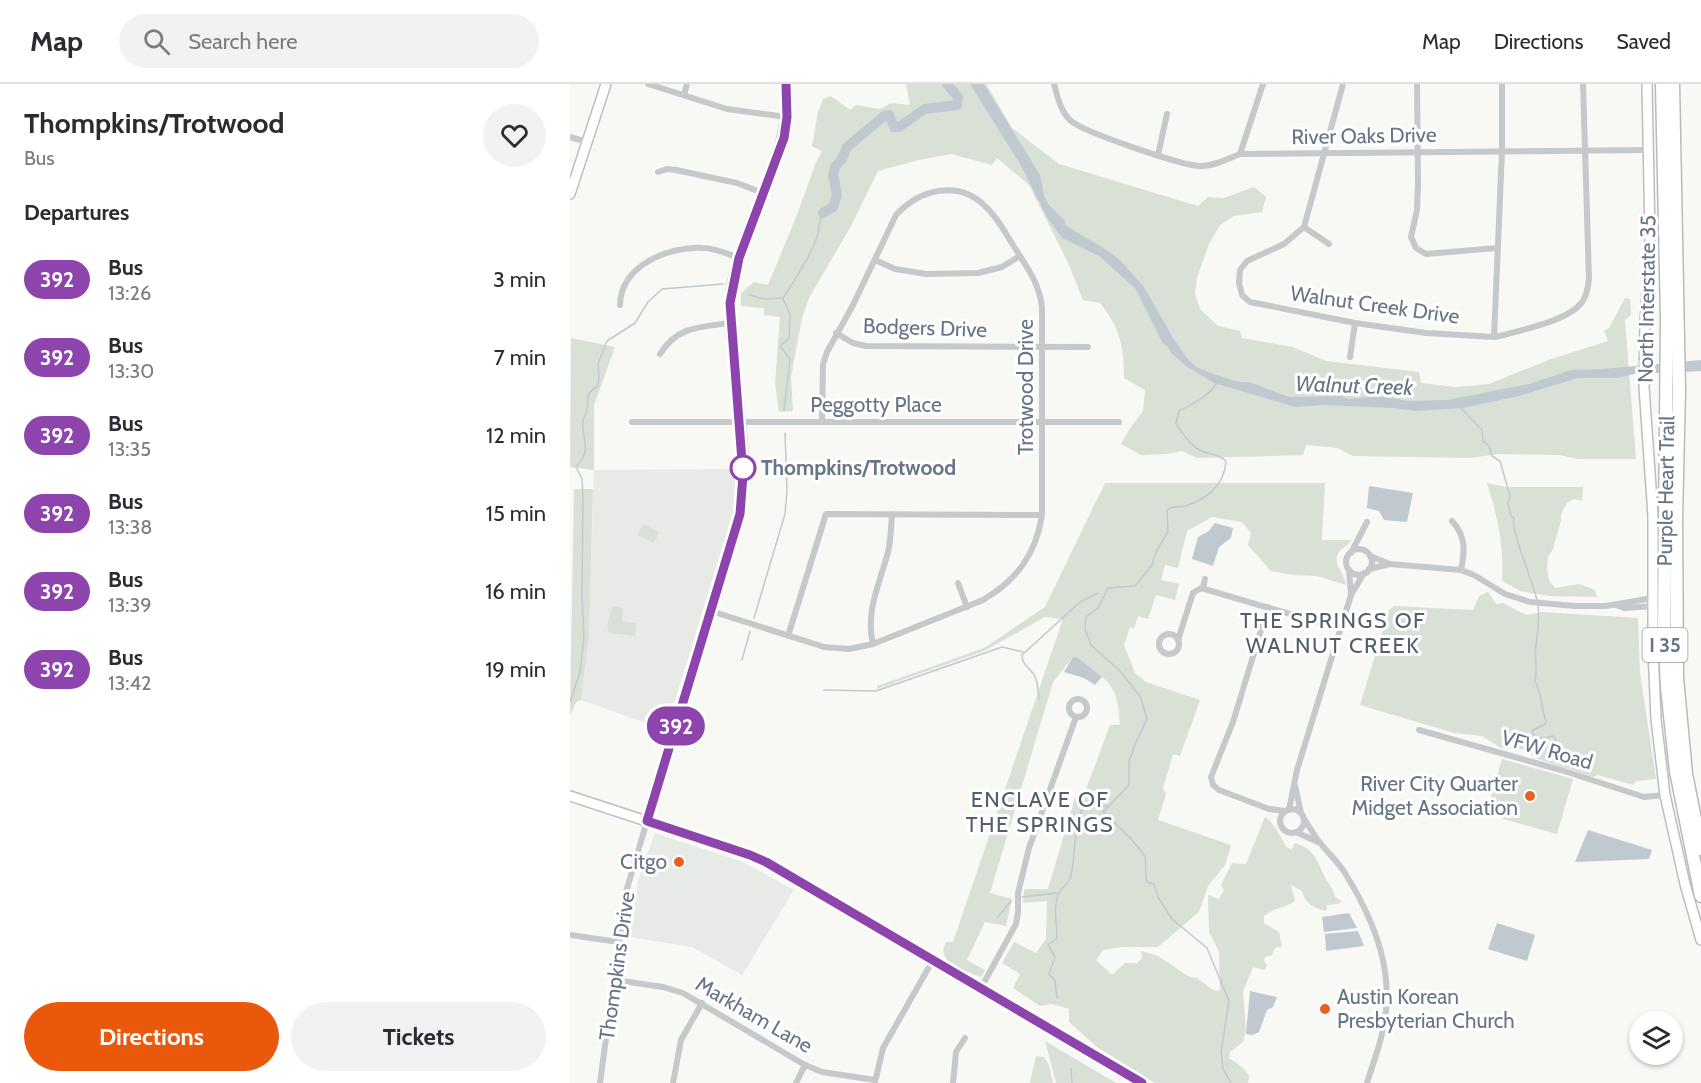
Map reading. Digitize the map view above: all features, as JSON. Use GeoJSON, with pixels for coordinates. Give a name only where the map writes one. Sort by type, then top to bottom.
{"type":"FeatureCollection","features":[{"type":"Feature","properties":{"kind":"highway","name":"Purple Heart Trail"},"geometry":{"type":"LineString","coordinates":[[1662,84],[1673,341]]}},
{"type":"Feature","properties":{"kind":"highway","name":"Purple Heart Trail"},"geometry":{"type":"LineString","coordinates":[[1673,84],[1677,690],[1686,774],[1701,849]]}},
{"type":"Feature","properties":{"kind":"highway","name":"Purple Heart Trail"},"geometry":{"type":"LineString","coordinates":[[1674,391],[1664,628],[1667,687],[1676,771],[1701,896]]}},
{"type":"Feature","properties":{"kind":"street"},"geometry":{"type":"LineString","coordinates":[[570,194],[606,84]]}},
{"type":"Feature","properties":{"kind":"street"},"geometry":{"type":"LineString","coordinates":[[648,84],[727,109],[787,117]]}},
{"type":"Feature","properties":{"kind":"street"},"geometry":{"type":"LineString","coordinates":[[684,95],[687,84]]}},
{"type":"Feature","properties":{"kind":"street","name":"Thompkins Drive"},"geometry":{"type":"LineString","coordinates":[[600,1083],[626,892],[742,506],[743,475],[730,303],[739,258],[784,138],[787,117],[786,84]]}},
{"type":"Feature","properties":{"kind":"street","name":"River Oaks Drive"},"geometry":{"type":"LineString","coordinates":[[1054,84],[1063,112],[1078,126],[1190,165],[1203,166],[1240,154],[1648,150]]}},
{"type":"Feature","properties":{"kind":"street"},"geometry":{"type":"LineString","coordinates":[[1240,154],[1263,84]]}},
{"type":"Feature","properties":{"kind":"street"},"geometry":{"type":"LineString","coordinates":[[1329,244],[1304,227],[1343,84]]}},
{"type":"Feature","properties":{"kind":"street"},"geometry":{"type":"LineString","coordinates":[[1417,84],[1417,210],[1411,237],[1416,248],[1426,254],[1497,248]]}},
{"type":"Feature","properties":{"kind":"street"},"geometry":{"type":"LineString","coordinates":[[1494,336],[1502,151],[1502,84]]}},
{"type":"Feature","properties":{"kind":"street"},"geometry":{"type":"LineString","coordinates":[[1583,84],[1585,151]]}},
{"type":"Feature","properties":{"kind":"street","name":"North Interstate 35"},"geometry":{"type":"LineString","coordinates":[[1647,84],[1650,238],[1644,341],[1644,387],[1653,516],[1656,719],[1665,795],[1684,884],[1701,940]]}},
{"type":"Feature","properties":{"kind":"street"},"geometry":{"type":"LineString","coordinates":[[1158,154],[1167,114]]}},
{"type":"Feature","properties":{"kind":"street"},"geometry":{"type":"LineString","coordinates":[[570,137],[587,142]]}},
{"type":"Feature","properties":{"kind":"street","name":"Walnut Creek Drive"},"geometry":{"type":"LineString","coordinates":[[1304,227],[1284,244],[1247,261],[1240,270],[1239,283],[1242,295],[1250,302],[1355,323],[1426,333],[1494,336],[1511,333],[1562,317],[1575,310],[1587,292],[1589,279],[1585,151]]}},
{"type":"Feature","properties":{"kind":"street"},"geometry":{"type":"LineString","coordinates":[[658,172],[667,169],[676,170],[737,183],[764,193]]}},
{"type":"Feature","properties":{"kind":"street","name":"Trotwood Drive"},"geometry":{"type":"LineString","coordinates":[[711,611],[824,647],[849,649],[873,644],[967,607],[997,592],[1020,572],[1035,545],[1042,515],[1043,347],[1040,293],[1033,276],[985,205],[962,192],[933,191],[906,204],[896,215],[854,305],[836,333],[823,364],[822,422]]}},
{"type":"Feature","properties":{"kind":"street"},"geometry":{"type":"LineString","coordinates":[[620,305],[620,295],[624,286],[644,264],[657,256],[674,251],[703,248],[739,258]]}},
{"type":"Feature","properties":{"kind":"street"},"geometry":{"type":"LineString","coordinates":[[875,260],[895,268],[927,274],[978,273],[1002,267],[1020,256]]}},
{"type":"Feature","properties":{"kind":"street"},"geometry":{"type":"LineString","coordinates":[[660,354],[667,343],[678,334],[703,326],[730,323]]}},
{"type":"Feature","properties":{"kind":"street"},"geometry":{"type":"LineString","coordinates":[[1350,357],[1355,323]]}},
{"type":"Feature","properties":{"kind":"street","name":"Bodgers Drive"},"geometry":{"type":"LineString","coordinates":[[836,333],[853,343],[866,346],[1088,347]]}},
{"type":"Feature","properties":{"kind":"street","name":"Peggotty Place"},"geometry":{"type":"LineString","coordinates":[[632,422],[1119,422]]}},
{"type":"Feature","properties":{"kind":"street"},"geometry":{"type":"LineString","coordinates":[[788,636],[826,514],[1042,515]]}},
{"type":"Feature","properties":{"kind":"street"},"geometry":{"type":"LineString","coordinates":[[873,644],[869,630],[870,617],[888,552],[892,514]]}},
{"type":"Feature","properties":{"kind":"street"},"geometry":{"type":"LineString","coordinates":[[1452,521],[1463,537],[1464,553],[1461,570]]}},
{"type":"Feature","properties":{"kind":"street"},"geometry":{"type":"LineString","coordinates":[[1351,595],[1346,561],[1360,539],[1362,529],[1367,522]]}},
{"type":"Feature","properties":{"kind":"street"},"geometry":{"type":"LineString","coordinates":[[1360,539],[1364,551]]}},
{"type":"Feature","properties":{"kind":"street"},"geometry":{"type":"LineString","coordinates":[[1350,553],[1357,550],[1364,551],[1390,564],[1461,570],[1520,600],[1575,606],[1616,605],[1623,601],[1653,602]]}},
{"type":"Feature","properties":{"kind":"street"},"geometry":{"type":"LineString","coordinates":[[1281,823],[1295,786],[1297,770],[1351,595],[1371,563],[1370,556]]}},
{"type":"Feature","properties":{"kind":"street"},"geometry":{"type":"LineString","coordinates":[[1349,570],[1355,574],[1390,564]]}},
{"type":"Feature","properties":{"kind":"street"},"geometry":{"type":"LineString","coordinates":[[1203,588],[1205,579]]}},
{"type":"Feature","properties":{"kind":"street"},"geometry":{"type":"LineString","coordinates":[[958,583],[967,607]]}},
{"type":"Feature","properties":{"kind":"street"},"geometry":{"type":"LineString","coordinates":[[1178,640],[1193,593],[1203,588],[1341,629]]}},
{"type":"Feature","properties":{"kind":"street"},"geometry":{"type":"LineString","coordinates":[[1268,607],[1233,722],[1211,777],[1217,789],[1269,809],[1296,810],[1302,815],[1319,843],[1344,871],[1369,918],[1383,955],[1387,976],[1386,1015],[1366,1083]]}},
{"type":"Feature","properties":{"kind":"street"},"geometry":{"type":"LineString","coordinates":[[981,988],[1016,924],[1018,893],[1029,848],[1049,786],[1068,744],[1076,717]]}},
{"type":"Feature","properties":{"kind":"street","name":"VFW Road"},"geometry":{"type":"LineString","coordinates":[[1419,730],[1561,770],[1644,797],[1665,795]]}},
{"type":"Feature","properties":{"kind":"street"},"geometry":{"type":"LineString","coordinates":[[1295,786],[1303,826],[1296,832]]}},
{"type":"Feature","properties":{"kind":"street"},"geometry":{"type":"LineString","coordinates":[[570,796],[766,862],[1142,1083]]}},
{"type":"Feature","properties":{"kind":"street"},"geometry":{"type":"LineString","coordinates":[[1269,809],[1286,831],[1296,832],[1319,843]]}},
{"type":"Feature","properties":{"kind":"street"},"geometry":{"type":"LineString","coordinates":[[570,935],[619,942]]}},
{"type":"Feature","properties":{"kind":"street"},"geometry":{"type":"LineString","coordinates":[[875,1082],[878,1064],[889,1035],[933,960]]}},
{"type":"Feature","properties":{"kind":"street","name":"Markham Lane"},"geometry":{"type":"LineString","coordinates":[[615,980],[673,989],[702,1003],[805,1065],[822,1072],[875,1082]]}},
{"type":"Feature","properties":{"kind":"street"},"geometry":{"type":"LineString","coordinates":[[673,1083],[681,1040],[702,1003]]}},
{"type":"Feature","properties":{"kind":"street"},"geometry":{"type":"LineString","coordinates":[[952,1083],[956,1052],[965,1038]]}},
{"type":"Feature","properties":{"kind":"street"},"geometry":{"type":"LineString","coordinates":[[796,1083],[805,1065]]}},
{"type":"Feature","properties":{"kind":"shaded area"},"geometry":{"type":"Polygon","coordinates":[[[906,84],[986,84],[1012,128],[1059,164],[1198,206],[1208,197],[1224,198],[1254,187],[1266,197],[1262,212],[1234,216],[1220,225],[1209,244],[1197,278],[1195,294],[1200,309],[1218,326],[1240,331],[1242,338],[1293,347],[1326,361],[1419,372],[1421,383],[1455,387],[1489,384],[1551,359],[1608,341],[1604,331],[1609,328],[1625,298],[1630,299],[1631,315],[1625,320],[1636,459],[1578,459],[1559,455],[1498,454],[1470,458],[1353,456],[1338,448],[1306,445],[1303,455],[1197,458],[1182,451],[1141,455],[1121,444],[1143,411],[1145,390],[1124,378],[1122,347],[1116,329],[1100,303],[1083,300],[1069,265],[1029,185],[997,158],[992,165],[951,154],[878,171],[850,228],[810,296],[802,318],[791,377],[793,411],[779,412],[775,383],[780,317],[764,315],[764,308],[741,306],[741,293],[754,282],[768,285],[822,151],[812,146],[818,112],[823,99],[831,96],[850,110],[856,105],[880,109],[891,103],[910,105],[906,84]]]}},
{"type":"Feature","properties":{"kind":"shaded area"},"geometry":{"type":"Polygon","coordinates":[[[970,84],[984,84],[1040,175],[1044,196],[1049,205],[1065,221],[1065,225],[1120,260],[1144,287],[1187,358],[1196,367],[1216,375],[1239,382],[1249,382],[1289,397],[1341,396],[1349,399],[1379,396],[1408,401],[1448,400],[1529,384],[1571,370],[1701,360],[1701,371],[1634,374],[1618,378],[1578,378],[1519,396],[1462,408],[1417,411],[1323,405],[1296,407],[1214,383],[1186,366],[1162,342],[1135,288],[1099,256],[1062,238],[1048,219],[1020,164],[970,84]]]}},
{"type":"Feature","properties":{"kind":"shaded area"},"geometry":{"type":"Polygon","coordinates":[[[571,338],[615,347],[594,405],[594,470],[570,467],[571,338]]]}},
{"type":"Feature","properties":{"kind":"shaded area"},"geometry":{"type":"Polygon","coordinates":[[[734,469],[733,512],[666,730],[581,700],[589,636],[594,470],[734,469]]]}},
{"type":"Feature","properties":{"kind":"shaded area"},"geometry":{"type":"Polygon","coordinates":[[[1105,483],[1325,483],[1322,540],[1352,540],[1337,555],[1337,564],[1346,585],[1317,576],[1271,571],[1248,545],[1251,533],[1242,522],[1212,517],[1187,531],[1178,568],[1165,565],[1161,580],[1179,584],[1175,600],[1156,595],[1148,619],[1138,616],[1134,629],[1130,627],[1124,645],[1135,673],[1146,682],[1200,700],[1180,756],[1173,754],[1163,788],[1166,794],[1158,820],[1231,845],[1225,865],[1208,886],[1199,912],[1158,947],[1122,947],[1103,950],[1096,960],[1112,975],[1125,963],[1137,963],[1142,958],[1141,951],[1158,956],[1188,976],[1197,978],[1213,990],[1220,991],[1219,952],[1209,932],[1208,895],[1219,899],[1224,890],[1221,885],[1232,863],[1246,864],[1265,817],[1271,822],[1285,846],[1293,848],[1294,843],[1311,853],[1318,862],[1335,897],[1342,901],[1338,904],[1327,905],[1325,911],[1321,910],[1305,899],[1302,891],[1291,885],[1295,901],[1264,916],[1264,923],[1279,932],[1282,946],[1275,948],[1272,955],[1265,957],[1264,961],[1267,966],[1264,970],[1253,967],[1243,991],[1246,1030],[1243,1042],[1230,1052],[1229,1058],[1249,1075],[1248,1083],[1155,1083],[1097,1047],[1069,1022],[1069,1009],[1052,1004],[1040,1006],[1013,988],[1020,974],[1002,963],[1014,942],[1036,953],[1046,939],[1047,901],[1023,903],[1024,889],[1048,889],[1075,798],[1085,792],[1110,725],[1120,725],[1117,699],[1109,683],[1073,657],[1053,682],[990,893],[1012,899],[1006,926],[985,922],[967,960],[985,970],[981,977],[954,965],[944,955],[943,949],[946,942],[953,942],[1063,619],[1045,617],[984,651],[877,689],[877,686],[984,648],[1045,607],[1105,483]]]}},
{"type":"Feature","properties":{"kind":"shaded area"},"geometry":{"type":"Polygon","coordinates":[[[1487,483],[1506,487],[1583,487],[1582,501],[1574,499],[1567,503],[1561,514],[1553,549],[1548,557],[1547,569],[1549,580],[1555,588],[1579,584],[1595,590],[1597,597],[1550,596],[1520,591],[1502,581],[1499,532],[1487,483]]]}},
{"type":"Feature","properties":{"kind":"shaded area"},"geometry":{"type":"Polygon","coordinates":[[[1369,486],[1413,493],[1407,522],[1384,520],[1379,511],[1367,508],[1369,486]]]}},
{"type":"Feature","properties":{"kind":"shaded area"},"geometry":{"type":"Polygon","coordinates":[[[574,489],[593,489],[589,636],[581,700],[576,702],[570,716],[574,489]]]}},
{"type":"Feature","properties":{"kind":"shaded area"},"geometry":{"type":"Polygon","coordinates":[[[1215,523],[1233,528],[1231,538],[1219,547],[1213,566],[1192,559],[1198,537],[1209,531],[1215,523]]]}},
{"type":"Feature","properties":{"kind":"shaded area"},"geometry":{"type":"Polygon","coordinates":[[[643,524],[659,532],[654,543],[637,535],[643,524]]]}},
{"type":"Feature","properties":{"kind":"shaded area"},"geometry":{"type":"Polygon","coordinates":[[[1488,592],[1496,604],[1503,603],[1526,615],[1542,612],[1638,618],[1640,673],[1656,779],[1637,781],[1633,785],[1598,775],[1593,777],[1538,759],[1522,749],[1501,748],[1482,736],[1454,733],[1360,705],[1389,610],[1394,606],[1473,610],[1479,596],[1488,592]]]}},
{"type":"Feature","properties":{"kind":"shaded area"},"geometry":{"type":"Polygon","coordinates":[[[612,606],[623,608],[622,621],[637,623],[635,636],[609,633],[607,627],[612,606]]]}},
{"type":"Feature","properties":{"kind":"shaded area"},"geometry":{"type":"Polygon","coordinates":[[[1073,657],[1078,658],[1102,677],[1095,685],[1084,678],[1064,672],[1073,657]]]}},
{"type":"Feature","properties":{"kind":"shaded area","name":"River City Quarter Midget Association"},"geometry":{"type":"Polygon","coordinates":[[[1502,759],[1573,779],[1557,834],[1486,814],[1502,759]]]}},
{"type":"Feature","properties":{"kind":"shaded area"},"geometry":{"type":"Polygon","coordinates":[[[1588,830],[1652,850],[1649,859],[1575,862],[1588,830]]]}},
{"type":"Feature","properties":{"kind":"shaded area"},"geometry":{"type":"Polygon","coordinates":[[[655,833],[743,862],[794,890],[742,975],[692,947],[630,937],[638,880],[655,833]]]}},
{"type":"Feature","properties":{"kind":"shaded area"},"geometry":{"type":"Polygon","coordinates":[[[1349,913],[1357,928],[1324,932],[1322,917],[1349,913]]]}},
{"type":"Feature","properties":{"kind":"shaded area"},"geometry":{"type":"Polygon","coordinates":[[[1497,923],[1535,935],[1527,961],[1488,949],[1497,923]]]}},
{"type":"Feature","properties":{"kind":"shaded area"},"geometry":{"type":"Polygon","coordinates":[[[1358,931],[1364,946],[1326,951],[1325,934],[1358,931]]]}},
{"type":"Feature","properties":{"kind":"shaded area"},"geometry":{"type":"Polygon","coordinates":[[[1250,991],[1277,997],[1273,1007],[1267,1010],[1259,1032],[1252,1035],[1246,1034],[1250,991]]]}},
{"type":"Feature","properties":{"kind":"shaded area"},"geometry":{"type":"Polygon","coordinates":[[[1045,1041],[1116,1083],[1056,1083],[1045,1041]]]}},
{"type":"Feature","properties":{"kind":"shaded area"},"geometry":{"type":"Polygon","coordinates":[[[1036,1056],[1044,1057],[1049,1065],[1053,1083],[1030,1083],[1036,1056]]]}},
{"type":"Feature","properties":{"kind":"waterway"},"geometry":{"type":"LineString","coordinates":[[823,213],[833,207],[837,195],[833,175],[847,147],[884,116],[889,115],[894,127],[899,127],[925,109],[957,105],[958,97],[947,84]]}},
{"type":"Feature","properties":{"kind":"waterway"},"geometry":{"type":"LineString","coordinates":[[749,295],[764,299],[783,298],[813,247],[823,213]]}},
{"type":"Feature","properties":{"kind":"waterway"},"geometry":{"type":"LineString","coordinates":[[570,702],[580,672],[584,638],[583,496],[582,479],[576,467],[584,454],[583,420],[587,411],[589,394],[598,386],[598,364],[607,341],[635,323],[648,302],[662,289],[723,284]]}},
{"type":"Feature","properties":{"kind":"waterway"},"geometry":{"type":"LineString","coordinates":[[783,299],[790,314],[789,338],[780,346],[790,359],[784,410]]}},
{"type":"Feature","properties":{"kind":"waterway"},"geometry":{"type":"LineString","coordinates":[[1217,383],[1205,396],[1179,411],[1176,424],[1195,447],[1226,461],[1222,477],[1208,495],[1186,506],[1167,510],[1168,532],[1156,552],[1152,565],[1135,586],[1108,588],[1098,608],[1086,617],[1085,629],[1091,645],[1119,670],[1140,696],[1147,719],[1129,762],[1129,785],[1103,812],[1143,854],[1146,861],[1147,882],[1154,884],[1158,897],[1172,919],[1207,948],[1229,1001],[1221,1052],[1223,1069],[1231,1083]]}},
{"type":"Feature","properties":{"kind":"waterway"},"geometry":{"type":"LineString","coordinates":[[1461,408],[1482,430],[1483,441],[1489,446],[1492,456],[1500,461],[1510,496],[1508,503],[1511,516],[1514,518],[1515,534],[1537,601]]}},
{"type":"Feature","properties":{"kind":"waterway"},"geometry":{"type":"LineString","coordinates":[[754,618],[785,514],[787,490],[785,433]]}},
{"type":"Feature","properties":{"kind":"waterway"},"geometry":{"type":"LineString","coordinates":[[1039,699],[1036,679],[1022,659],[1022,655],[1080,602],[1098,593]]}},
{"type":"Feature","properties":{"kind":"waterway"},"geometry":{"type":"LineString","coordinates":[[1538,606],[1535,681],[1546,721],[1532,733],[1538,739],[1553,736],[1556,746],[1551,757]]}},
{"type":"Feature","properties":{"kind":"waterway"},"geometry":{"type":"LineString","coordinates":[[742,660],[750,631]]}},
{"type":"Feature","properties":{"kind":"waterway"},"geometry":{"type":"LineString","coordinates":[[824,690],[876,691],[1002,647],[1023,652]]}},
{"type":"Feature","properties":{"kind":"waterway"},"geometry":{"type":"LineString","coordinates":[[1057,998],[1055,981],[1049,974],[1055,957],[1048,945],[1057,938],[1055,911],[1057,900],[1059,893],[1070,879],[1077,828],[1086,802],[1096,807],[1107,806]]}},
{"type":"Feature","properties":{"kind":"waterway"},"geometry":{"type":"LineString","coordinates":[[1022,897],[1057,893]]}},
{"type":"Feature","properties":{"kind":"waterway"},"geometry":{"type":"LineString","coordinates":[[998,917],[1011,901]]}},
{"type":"Feature","properties":{"kind":"waterway"},"geometry":{"type":"LineString","coordinates":[[1071,1069],[1072,1083]]}},
{"type":"Feature","properties":{"kind":"bus line","name":"392"},"geometry":{"type":"LineString","coordinates":[[786,84],[788,98],[784,138],[739,258],[732,284],[730,323],[743,475],[740,514],[647,821],[766,862],[1142,1083]]}},
{"type":"Feature","properties":{"kind":"place","name":"Thompkins/Trotwood"},"geometry":{"type":"Point","coordinates":[743,468]}},
{"type":"Feature","properties":{"kind":"place","name":"River City Quarter Midget Association"},"geometry":{"type":"Point","coordinates":[1530,796]}},
{"type":"Feature","properties":{"kind":"place","name":"Citgo"},"geometry":{"type":"Point","coordinates":[679,862]}},
{"type":"Feature","properties":{"kind":"place","name":"Austin Korean Presbyterian Church"},"geometry":{"type":"Point","coordinates":[1325,1009]}},
{"type":"Feature","properties":{"kind":"district","name":"THE SPRINGS OF WALNUT CREEK"},"geometry":{"type":"Point","coordinates":[1333,632]}},
{"type":"Feature","properties":{"kind":"district","name":"ENCLAVE OF THE SPRINGS"},"geometry":{"type":"Point","coordinates":[1040,812]}},
{"type":"Feature","properties":{"kind":"water label","name":"Walnut Creek"},"geometry":{"type":"Point","coordinates":[1354,385]}}]}
